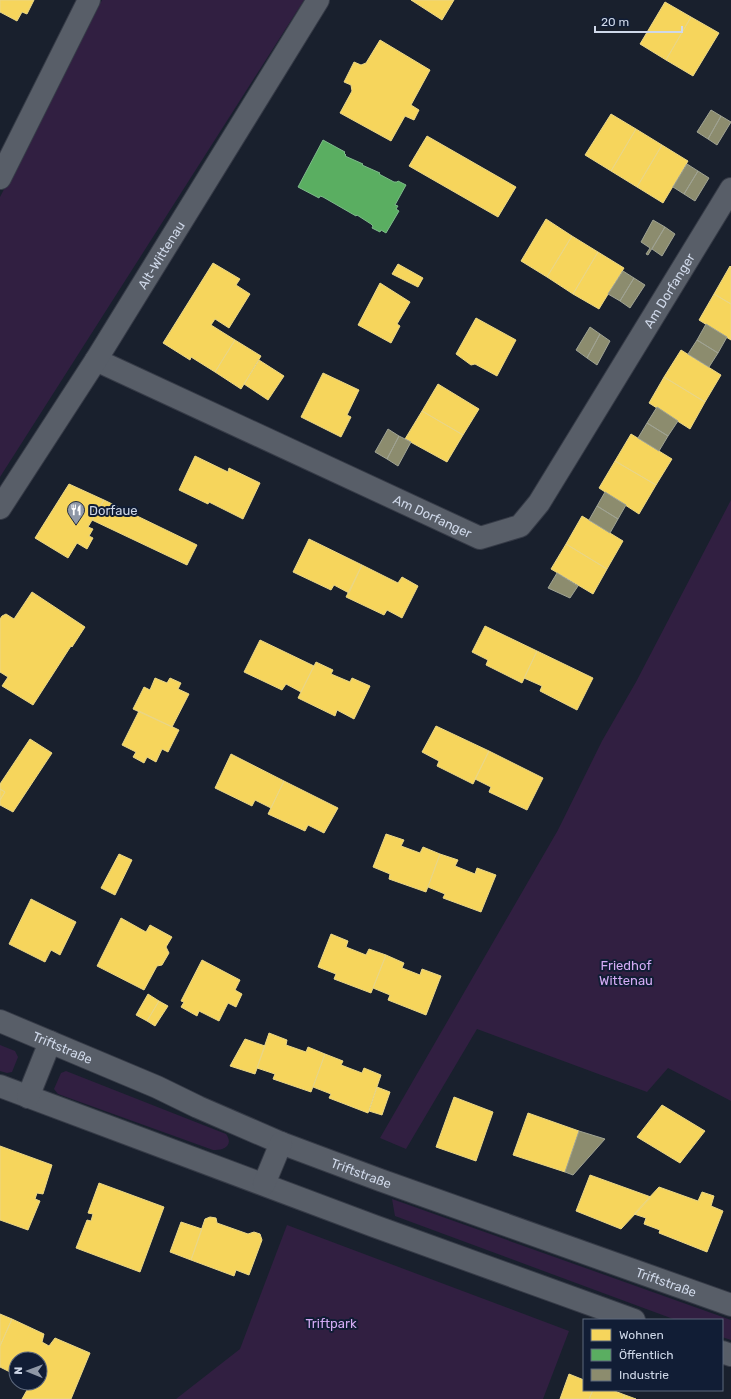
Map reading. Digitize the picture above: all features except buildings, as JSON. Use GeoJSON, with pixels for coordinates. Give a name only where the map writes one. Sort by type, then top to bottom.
{"type":"FeatureCollection","features":[{"type":"Feature","properties":{"kind":"main road"},"geometry":{"type":"LineString","coordinates":[[0,178],[89,0]]}},
{"type":"Feature","properties":{"kind":"main road","name":"Alt-Wittenau"},"geometry":{"type":"LineString","coordinates":[[0,508],[96,360],[318,0]]}},
{"type":"Feature","properties":{"kind":"main road","name":"Am Dorfanger"},"geometry":{"type":"LineString","coordinates":[[96,360],[480,538],[520,526],[539,503],[731,189]]}},
{"type":"Feature","properties":{"kind":"main road","name":"Triftstraße"},"geometry":{"type":"LineString","coordinates":[[0,1021],[157,1087],[198,1107],[281,1143],[380,1180],[731,1305]]}},
{"type":"Feature","properties":{"kind":"main road"},"geometry":{"type":"LineString","coordinates":[[28,1097],[50,1042]]}},
{"type":"Feature","properties":{"kind":"main road"},"geometry":{"type":"LineString","coordinates":[[0,1086],[374,1226],[631,1319]]}},
{"type":"Feature","properties":{"kind":"main road"},"geometry":{"type":"LineString","coordinates":[[264,1184],[281,1143]]}},
{"type":"Feature","properties":{"kind":"green space"},"geometry":{"type":"Polygon","coordinates":[[[102,0],[304,0],[0,477],[0,197],[102,0]]]}},
{"type":"Feature","properties":{"kind":"green space","name":"Friedhof Wittenau"},"geometry":{"type":"Polygon","coordinates":[[[731,500],[731,1101],[668,1068],[647,1092],[477,1029],[406,1149],[380,1138],[558,830],[602,741],[636,682],[731,500]]]}},
{"type":"Feature","properties":{"kind":"green space"},"geometry":{"type":"Polygon","coordinates":[[[0,1045],[15,1051],[18,1057],[12,1072],[7,1073],[0,1071],[0,1045]]]}},
{"type":"Feature","properties":{"kind":"green space"},"geometry":{"type":"Polygon","coordinates":[[[66,1071],[226,1134],[229,1141],[228,1144],[224,1148],[213,1150],[58,1094],[54,1089],[61,1073],[66,1071]]]}},
{"type":"Feature","properties":{"kind":"green space"},"geometry":{"type":"Polygon","coordinates":[[[392,1199],[731,1320],[731,1340],[723,1337],[723,1319],[673,1319],[395,1216],[392,1199]]]}},
{"type":"Feature","properties":{"kind":"green space","name":"Triftpark"},"geometry":{"type":"Polygon","coordinates":[[[287,1225],[569,1331],[543,1399],[176,1399],[240,1349],[287,1225]]]}},
{"type":"Feature","properties":{"kind":"place","name":"Dorfaue"},"geometry":{"type":"Point","coordinates":[76,525]}}]}
